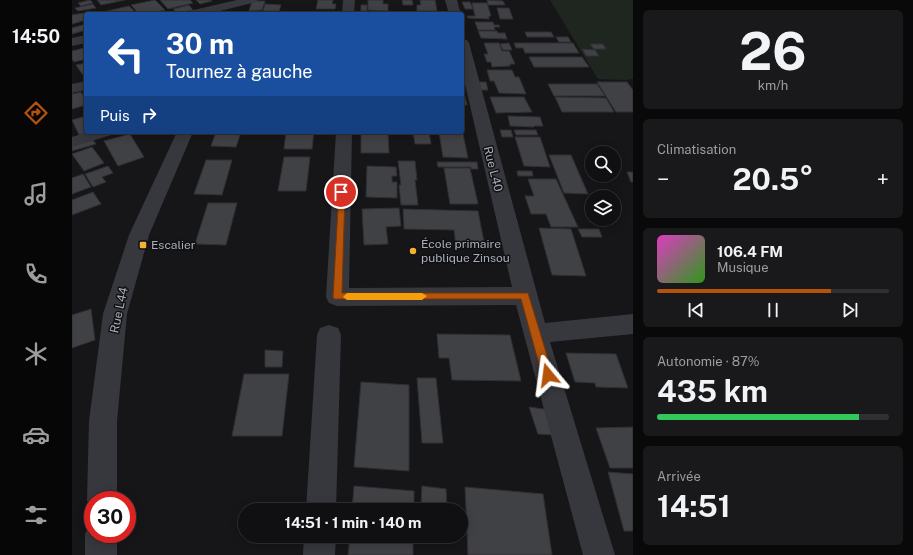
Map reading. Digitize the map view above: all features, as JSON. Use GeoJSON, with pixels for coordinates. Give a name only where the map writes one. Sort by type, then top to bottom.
{"type":"FeatureCollection","features":[{"type":"Feature","properties":{"kind":"street"},"geometry":{"type":"LineString","coordinates":[[203,12],[233,6],[252,0]]}},
{"type":"Feature","properties":{"kind":"street"},"geometry":{"type":"LineString","coordinates":[[348,12],[349,0]]}},
{"type":"Feature","properties":{"kind":"street"},"geometry":{"type":"LineString","coordinates":[[451,0],[454,12]]}},
{"type":"Feature","properties":{"kind":"street"},"geometry":{"type":"LineString","coordinates":[[72,42],[84,39]]}},
{"type":"Feature","properties":{"kind":"street","name":"Rue L40"},"geometry":{"type":"LineString","coordinates":[[464,51],[525,296],[599,555]]}},
{"type":"Feature","properties":{"kind":"street"},"geometry":{"type":"LineString","coordinates":[[72,89],[84,86]]}},
{"type":"Feature","properties":{"kind":"street"},"geometry":{"type":"LineString","coordinates":[[72,142],[98,134]]}},
{"type":"Feature","properties":{"kind":"street","name":"Rue L44"},"geometry":{"type":"LineString","coordinates":[[102,491],[104,421],[116,314],[139,235],[184,134]]}},
{"type":"Feature","properties":{"kind":"street"},"geometry":{"type":"LineString","coordinates":[[344,134],[338,297],[525,296]]}},
{"type":"Feature","properties":{"kind":"street"},"geometry":{"type":"LineString","coordinates":[[536,334],[633,324]]}},
{"type":"Feature","properties":{"kind":"street"},"geometry":{"type":"LineString","coordinates":[[321,503],[329,335]]}},
{"type":"Feature","properties":{"kind":"street"},"geometry":{"type":"LineString","coordinates":[[101,543],[101,555]]}},
{"type":"Feature","properties":{"kind":"street"},"geometry":{"type":"LineString","coordinates":[[319,555],[320,543]]}},
{"type":"Feature","properties":{"kind":"shaded area"},"geometry":{"type":"Polygon","coordinates":[[[550,0],[633,0],[633,79],[598,79],[550,0]]]}},
{"type":"Feature","properties":{"kind":"building"},"geometry":{"type":"Polygon","coordinates":[[[90,0],[93,3],[81,6],[78,3],[90,0]]]}},
{"type":"Feature","properties":{"kind":"building"},"geometry":{"type":"Polygon","coordinates":[[[97,0],[125,0],[101,5],[97,0]]]}},
{"type":"Feature","properties":{"kind":"building"},"geometry":{"type":"Polygon","coordinates":[[[155,0],[165,10],[157,12],[137,12],[131,5],[155,0]]]}},
{"type":"Feature","properties":{"kind":"building"},"geometry":{"type":"Polygon","coordinates":[[[160,0],[190,0],[193,3],[168,9],[160,0]]]}},
{"type":"Feature","properties":{"kind":"building"},"geometry":{"type":"Polygon","coordinates":[[[196,0],[210,0],[212,1],[200,4],[196,0]]]}},
{"type":"Feature","properties":{"kind":"building"},"geometry":{"type":"Polygon","coordinates":[[[318,0],[333,0],[332,4],[336,4],[335,9],[316,9],[318,0]]]}},
{"type":"Feature","properties":{"kind":"building"},"geometry":{"type":"Polygon","coordinates":[[[368,0],[383,0],[383,4],[388,4],[388,11],[368,10],[368,0]]]}},
{"type":"Feature","properties":{"kind":"building"},"geometry":{"type":"Polygon","coordinates":[[[402,0],[412,0],[413,5],[403,5],[402,0]]]}},
{"type":"Feature","properties":{"kind":"building"},"geometry":{"type":"Polygon","coordinates":[[[420,0],[435,0],[437,11],[417,11],[417,5],[421,5],[420,0]]]}},
{"type":"Feature","properties":{"kind":"building"},"geometry":{"type":"Polygon","coordinates":[[[487,0],[503,1],[505,5],[488,5],[487,0]]]}},
{"type":"Feature","properties":{"kind":"building"},"geometry":{"type":"Polygon","coordinates":[[[252,1],[265,1],[262,10],[249,11],[252,1]]]}},
{"type":"Feature","properties":{"kind":"building"},"geometry":{"type":"Polygon","coordinates":[[[462,2],[470,2],[473,9],[465,9],[462,2]]]}},
{"type":"Feature","properties":{"kind":"building"},"geometry":{"type":"Polygon","coordinates":[[[472,3],[487,3],[491,16],[489,16],[489,19],[468,18],[467,16],[475,16],[472,3]]]}},
{"type":"Feature","properties":{"kind":"building"},"geometry":{"type":"Polygon","coordinates":[[[93,4],[96,8],[78,11],[75,8],[93,4]]]}},
{"type":"Feature","properties":{"kind":"building"},"geometry":{"type":"Polygon","coordinates":[[[265,4],[281,5],[279,11],[263,11],[265,4]]]}},
{"type":"Feature","properties":{"kind":"building"},"geometry":{"type":"Polygon","coordinates":[[[189,5],[193,10],[176,12],[173,9],[189,5]]]}},
{"type":"Feature","properties":{"kind":"building"},"geometry":{"type":"Polygon","coordinates":[[[361,5],[367,5],[367,11],[361,11],[361,5]]]}},
{"type":"Feature","properties":{"kind":"building"},"geometry":{"type":"Polygon","coordinates":[[[129,6],[135,12],[108,12],[107,11],[129,6]]]}},
{"type":"Feature","properties":{"kind":"building"},"geometry":{"type":"Polygon","coordinates":[[[497,8],[509,8],[513,19],[500,19],[497,8]]]}},
{"type":"Feature","properties":{"kind":"building"},"geometry":{"type":"Polygon","coordinates":[[[84,13],[84,21],[72,24],[72,15],[84,13]]]}},
{"type":"Feature","properties":{"kind":"building"},"geometry":{"type":"Polygon","coordinates":[[[475,22],[493,22],[494,25],[499,25],[500,27],[494,27],[495,30],[478,30],[475,22]]]}},
{"type":"Feature","properties":{"kind":"building"},"geometry":{"type":"Polygon","coordinates":[[[84,25],[84,31],[72,34],[72,28],[84,25]]]}},
{"type":"Feature","properties":{"kind":"building"},"geometry":{"type":"Polygon","coordinates":[[[478,31],[497,31],[498,33],[505,33],[507,39],[481,38],[478,31]]]}},
{"type":"Feature","properties":{"kind":"building"},"geometry":{"type":"Polygon","coordinates":[[[525,32],[551,32],[554,37],[527,37],[525,32]]]}},
{"type":"Feature","properties":{"kind":"building"},"geometry":{"type":"Polygon","coordinates":[[[556,37],[568,37],[571,42],[559,42],[556,37]]]}},
{"type":"Feature","properties":{"kind":"building"},"geometry":{"type":"Polygon","coordinates":[[[484,43],[499,43],[502,51],[509,51],[515,64],[510,64],[510,66],[492,67],[491,62],[487,62],[484,54],[488,54],[484,43]]]}},
{"type":"Feature","properties":{"kind":"building"},"geometry":{"type":"Polygon","coordinates":[[[509,43],[512,50],[503,50],[500,44],[509,43]]]}},
{"type":"Feature","properties":{"kind":"building"},"geometry":{"type":"Polygon","coordinates":[[[514,43],[573,43],[579,53],[525,53],[523,48],[516,48],[514,43]]]}},
{"type":"Feature","properties":{"kind":"building"},"geometry":{"type":"Polygon","coordinates":[[[590,44],[603,44],[606,49],[594,49],[590,44]]]}},
{"type":"Feature","properties":{"kind":"building"},"geometry":{"type":"Polygon","coordinates":[[[84,48],[84,60],[74,62],[72,59],[72,51],[84,48]]]}},
{"type":"Feature","properties":{"kind":"building"},"geometry":{"type":"Polygon","coordinates":[[[582,49],[595,50],[599,56],[586,56],[582,49]]]}},
{"type":"Feature","properties":{"kind":"building"},"geometry":{"type":"Polygon","coordinates":[[[529,57],[582,57],[589,67],[534,67],[529,57]]]}},
{"type":"Feature","properties":{"kind":"building"},"geometry":{"type":"Polygon","coordinates":[[[84,63],[84,77],[76,65],[84,63]]]}},
{"type":"Feature","properties":{"kind":"building"},"geometry":{"type":"Polygon","coordinates":[[[487,70],[512,70],[515,77],[519,77],[526,94],[499,93],[494,81],[490,81],[487,70]]]}},
{"type":"Feature","properties":{"kind":"building"},"geometry":{"type":"Polygon","coordinates":[[[479,82],[486,82],[488,90],[481,90],[479,82]]]}},
{"type":"Feature","properties":{"kind":"building"},"geometry":{"type":"Polygon","coordinates":[[[597,82],[627,82],[633,90],[633,112],[616,112],[597,82]]]}},
{"type":"Feature","properties":{"kind":"building"},"geometry":{"type":"Polygon","coordinates":[[[548,84],[597,84],[605,96],[554,96],[548,84]]]}},
{"type":"Feature","properties":{"kind":"building"},"geometry":{"type":"Polygon","coordinates":[[[81,92],[84,97],[84,106],[72,109],[72,94],[81,92]]]}},
{"type":"Feature","properties":{"kind":"building"},"geometry":{"type":"Polygon","coordinates":[[[464,93],[467,105],[464,105],[464,93]]]}},
{"type":"Feature","properties":{"kind":"building"},"geometry":{"type":"Polygon","coordinates":[[[490,97],[524,97],[532,112],[496,113],[490,97]]]}},
{"type":"Feature","properties":{"kind":"building"},"geometry":{"type":"Polygon","coordinates":[[[555,97],[606,98],[614,112],[562,112],[555,97]]]}},
{"type":"Feature","properties":{"kind":"building"},"geometry":{"type":"Polygon","coordinates":[[[508,116],[540,117],[543,126],[510,126],[508,116]]]}},
{"type":"Feature","properties":{"kind":"building"},"geometry":{"type":"Polygon","coordinates":[[[84,117],[84,134],[79,135],[72,120],[84,117]]]}},
{"type":"Feature","properties":{"kind":"building"},"geometry":{"type":"Polygon","coordinates":[[[500,130],[511,130],[513,137],[502,137],[500,130]]]}},
{"type":"Feature","properties":{"kind":"building"},"geometry":{"type":"Polygon","coordinates":[[[514,130],[536,130],[538,135],[516,135],[514,130]]]}},
{"type":"Feature","properties":{"kind":"building"},"geometry":{"type":"Polygon","coordinates":[[[130,134],[144,157],[118,166],[104,141],[130,134]]]}},
{"type":"Feature","properties":{"kind":"building"},"geometry":{"type":"Polygon","coordinates":[[[215,134],[240,134],[236,147],[211,146],[215,134]]]}},
{"type":"Feature","properties":{"kind":"building"},"geometry":{"type":"Polygon","coordinates":[[[286,134],[314,134],[312,149],[284,149],[286,134]]]}},
{"type":"Feature","properties":{"kind":"building"},"geometry":{"type":"Polygon","coordinates":[[[361,134],[388,134],[389,153],[361,153],[361,134]]]}},
{"type":"Feature","properties":{"kind":"building"},"geometry":{"type":"Polygon","coordinates":[[[413,134],[429,134],[431,144],[415,144],[413,134]]]}},
{"type":"Feature","properties":{"kind":"building"},"geometry":{"type":"Polygon","coordinates":[[[439,134],[463,134],[468,158],[443,157],[439,134]]]}},
{"type":"Feature","properties":{"kind":"building"},"geometry":{"type":"Polygon","coordinates":[[[515,137],[540,137],[550,167],[524,166],[515,137]]]}},
{"type":"Feature","properties":{"kind":"building"},"geometry":{"type":"Polygon","coordinates":[[[93,140],[96,144],[72,151],[72,146],[93,140]]]}},
{"type":"Feature","properties":{"kind":"building"},"geometry":{"type":"Polygon","coordinates":[[[92,147],[104,163],[84,171],[72,154],[92,147]]]}},
{"type":"Feature","properties":{"kind":"building"},"geometry":{"type":"Polygon","coordinates":[[[549,155],[571,155],[586,190],[585,194],[564,193],[549,155]]]}},
{"type":"Feature","properties":{"kind":"building"},"geometry":{"type":"Polygon","coordinates":[[[284,157],[310,157],[306,191],[278,191],[284,157]]]}},
{"type":"Feature","properties":{"kind":"building"},"geometry":{"type":"Polygon","coordinates":[[[206,160],[232,160],[222,195],[194,194],[206,160]]]}},
{"type":"Feature","properties":{"kind":"building"},"geometry":{"type":"Polygon","coordinates":[[[398,161],[415,161],[417,180],[415,180],[418,205],[401,205],[399,185],[401,185],[398,161]]]}},
{"type":"Feature","properties":{"kind":"building"},"geometry":{"type":"Polygon","coordinates":[[[437,162],[477,162],[478,169],[471,169],[471,167],[438,167],[437,162]]]}},
{"type":"Feature","properties":{"kind":"building"},"geometry":{"type":"Polygon","coordinates":[[[108,166],[113,173],[102,177],[106,182],[93,187],[85,174],[108,166]]]}},
{"type":"Feature","properties":{"kind":"building"},"geometry":{"type":"Polygon","coordinates":[[[367,166],[396,167],[397,176],[392,176],[392,182],[397,182],[397,198],[366,197],[367,166]]]}},
{"type":"Feature","properties":{"kind":"building"},"geometry":{"type":"Polygon","coordinates":[[[444,168],[470,168],[478,204],[450,204],[444,168]]]}},
{"type":"Feature","properties":{"kind":"building"},"geometry":{"type":"Polygon","coordinates":[[[517,171],[532,171],[533,176],[518,176],[517,171]]]}},
{"type":"Feature","properties":{"kind":"building"},"geometry":{"type":"Polygon","coordinates":[[[627,172],[633,172],[633,182],[631,182],[627,172]]]}},
{"type":"Feature","properties":{"kind":"building"},"geometry":{"type":"Polygon","coordinates":[[[83,174],[91,187],[72,194],[72,178],[83,174]]]}},
{"type":"Feature","properties":{"kind":"building"},"geometry":{"type":"Polygon","coordinates":[[[528,179],[556,179],[578,227],[551,227],[546,214],[531,214],[525,196],[534,196],[528,179]]]}},
{"type":"Feature","properties":{"kind":"building"},"geometry":{"type":"Polygon","coordinates":[[[93,192],[101,204],[72,215],[72,200],[93,192]]]}},
{"type":"Feature","properties":{"kind":"building"},"geometry":{"type":"Polygon","coordinates":[[[208,203],[237,203],[226,245],[195,244],[208,203]]]}},
{"type":"Feature","properties":{"kind":"building"},"geometry":{"type":"Polygon","coordinates":[[[399,208],[401,226],[386,227],[388,244],[364,245],[362,209],[399,208]]]}},
{"type":"Feature","properties":{"kind":"building"},"geometry":{"type":"Polygon","coordinates":[[[403,209],[478,211],[485,247],[456,246],[454,230],[404,229],[403,209]]]}},
{"type":"Feature","properties":{"kind":"building"},"geometry":{"type":"Polygon","coordinates":[[[539,228],[571,229],[586,276],[552,275],[539,228]]]}},
{"type":"Feature","properties":{"kind":"building"},"geometry":{"type":"Polygon","coordinates":[[[578,229],[599,229],[602,237],[582,237],[578,229]]]}},
{"type":"Feature","properties":{"kind":"building"},"geometry":{"type":"Polygon","coordinates":[[[91,309],[95,340],[72,348],[72,315],[91,309]]]}},
{"type":"Feature","properties":{"kind":"building"},"geometry":{"type":"Polygon","coordinates":[[[437,334],[510,335],[521,381],[452,380],[449,358],[439,358],[437,334]]]}},
{"type":"Feature","properties":{"kind":"building"},"geometry":{"type":"Polygon","coordinates":[[[265,350],[283,351],[282,367],[265,367],[265,350]]]}},
{"type":"Feature","properties":{"kind":"building"},"geometry":{"type":"Polygon","coordinates":[[[566,353],[616,354],[628,388],[596,387],[595,383],[575,382],[566,353]]]}},
{"type":"Feature","properties":{"kind":"building"},"geometry":{"type":"Polygon","coordinates":[[[244,374],[289,374],[282,436],[232,436],[244,374]]]}},
{"type":"Feature","properties":{"kind":"building"},"geometry":{"type":"Polygon","coordinates":[[[417,378],[436,378],[443,443],[422,443],[417,378]]]}},
{"type":"Feature","properties":{"kind":"building"},"geometry":{"type":"Polygon","coordinates":[[[361,382],[409,385],[409,471],[354,467],[361,382]]]}},
{"type":"Feature","properties":{"kind":"building"},"geometry":{"type":"Polygon","coordinates":[[[529,407],[544,409],[555,435],[538,434],[529,407]]]}},
{"type":"Feature","properties":{"kind":"building"},"geometry":{"type":"Polygon","coordinates":[[[633,427],[633,468],[610,468],[596,428],[633,427]]]}},
{"type":"Feature","properties":{"kind":"building"},"geometry":{"type":"Polygon","coordinates":[[[608,472],[633,474],[633,531],[624,531],[608,472]]]}},
{"type":"Feature","properties":{"kind":"building"},"geometry":{"type":"Polygon","coordinates":[[[354,486],[414,491],[414,503],[353,503],[354,486]]]}},
{"type":"Feature","properties":{"kind":"building"},"geometry":{"type":"Polygon","coordinates":[[[422,486],[446,489],[447,503],[421,503],[422,486]]]}},
{"type":"Feature","properties":{"kind":"building"},"geometry":{"type":"Polygon","coordinates":[[[465,487],[543,494],[552,555],[468,555],[468,503],[466,503],[465,487]]]}},
{"type":"Feature","properties":{"kind":"building"},"geometry":{"type":"Polygon","coordinates":[[[349,543],[413,543],[413,555],[348,555],[349,543]]]}},
{"type":"Feature","properties":{"kind":"slow traffic"},"geometry":{"type":"LineString","coordinates":[[347,297],[422,296]]}},
{"type":"Feature","properties":{"kind":"place","name":"Escalier"},"geometry":{"type":"Point","coordinates":[143,245]}},
{"type":"Feature","properties":{"kind":"place","name":"École primaire publique Zinsou"},"geometry":{"type":"Point","coordinates":[413,251]}},
{"type":"Feature","properties":{"kind":"route"},"geometry":{"type":"LineString","coordinates":[[341,192],[338,297],[525,296],[548,375]]}}]}
